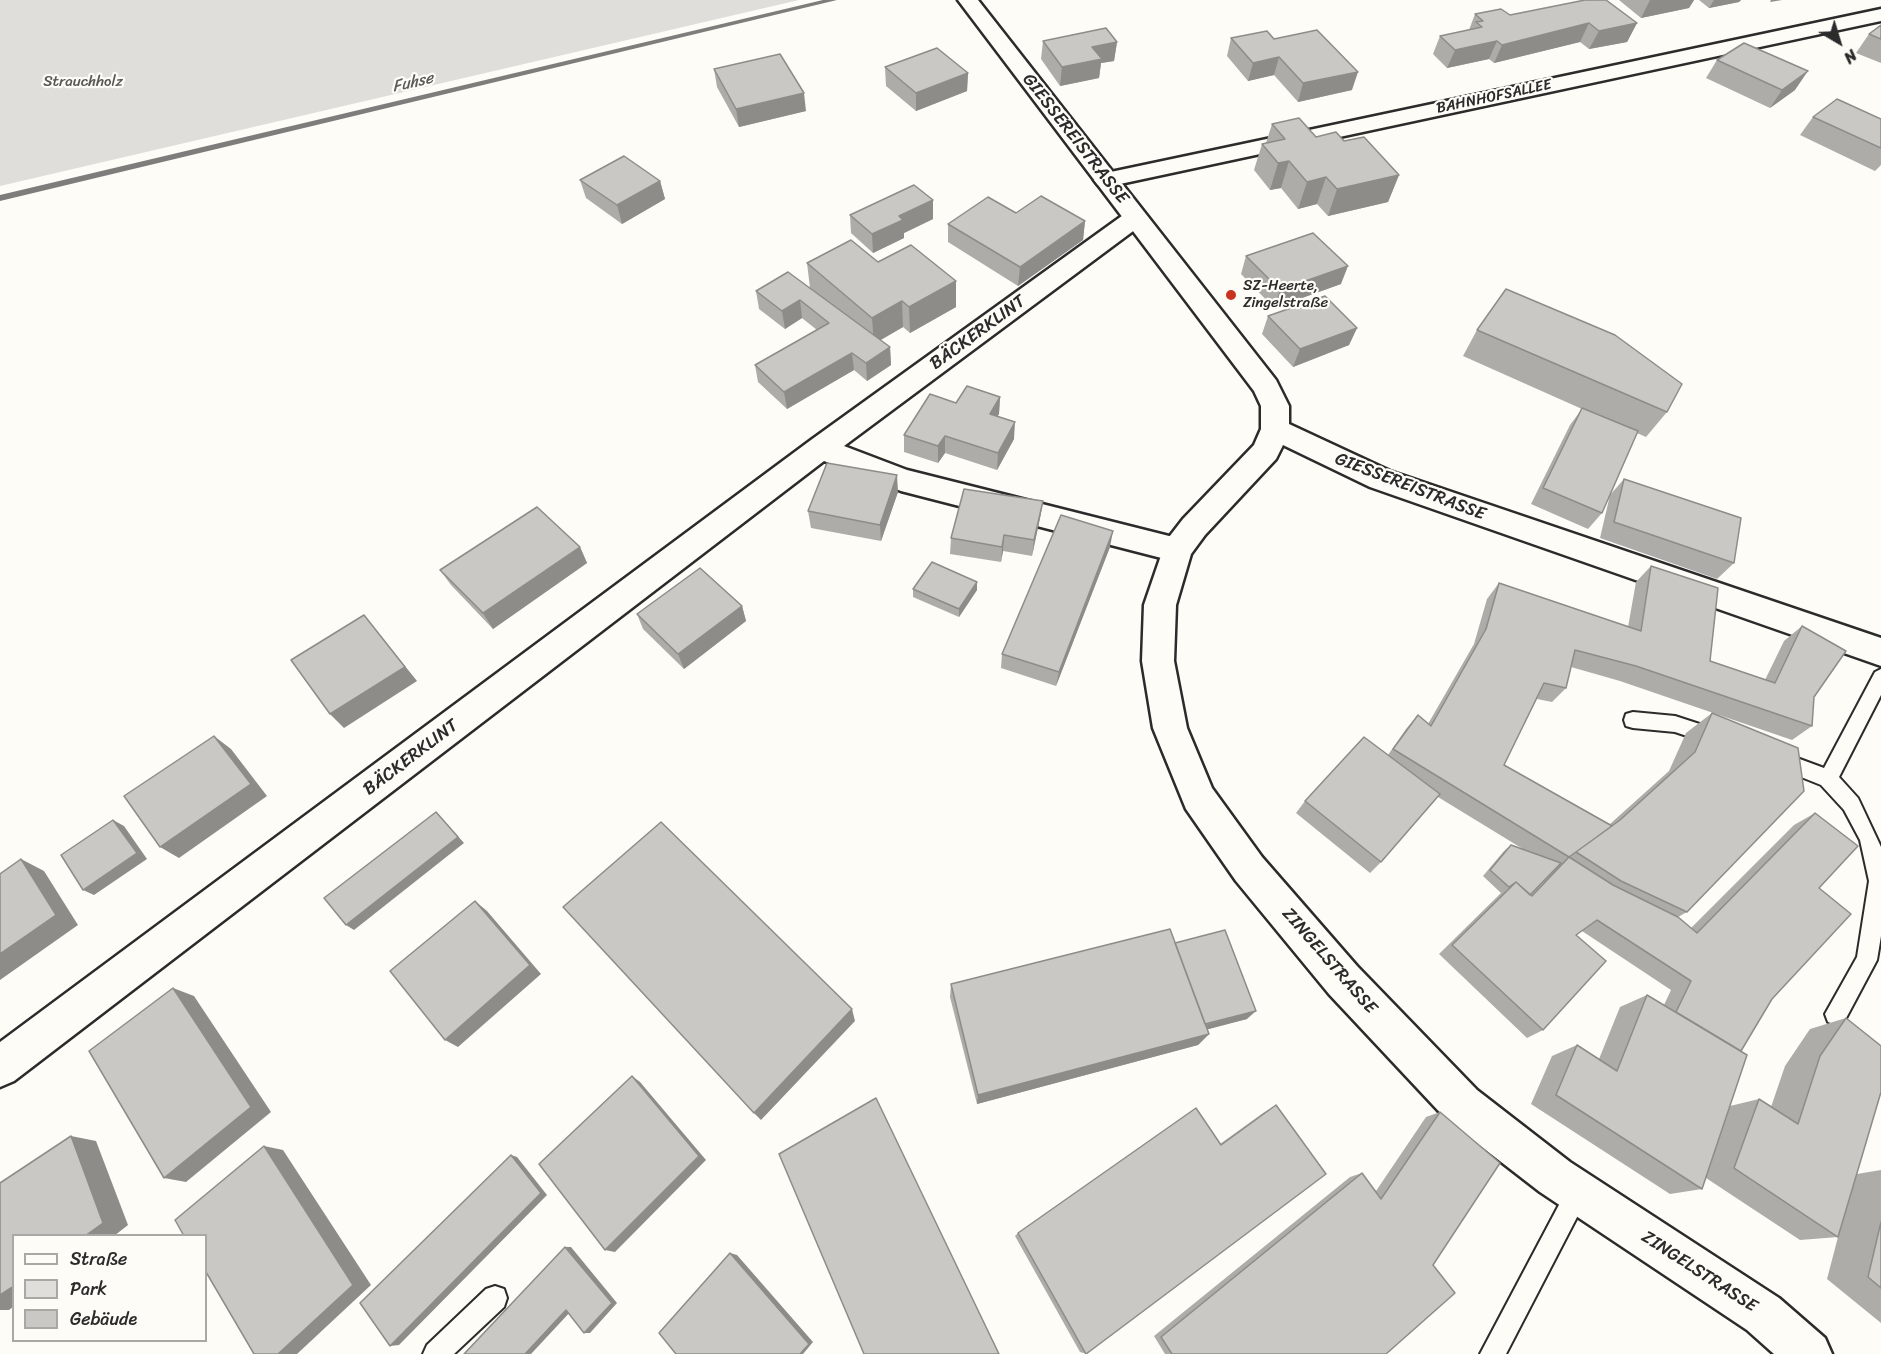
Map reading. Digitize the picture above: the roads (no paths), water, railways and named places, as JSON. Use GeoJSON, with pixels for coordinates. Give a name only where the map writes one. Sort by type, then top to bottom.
{"type":"FeatureCollection","features":[{"type":"Feature","properties":{"kind":"street","name":"GIESSEREISTRASSE"},"geometry":{"type":"LineString","coordinates":[[969,2],[1266,387],[1275,406],[1275,429],[1380,479],[1881,652]]}},
{"type":"Feature","properties":{"kind":"street","name":"BAHNHOFSALLEE"},"geometry":{"type":"LineString","coordinates":[[1106,180],[1881,15]]}},
{"type":"Feature","properties":{"kind":"street","name":"BÄCKERKLINT"},"geometry":{"type":"LineString","coordinates":[[0,1067],[821,448],[1135,218]]}},
{"type":"Feature","properties":{"kind":"street","name":"ZINGELSTRASSE"},"geometry":{"type":"LineString","coordinates":[[1275,429],[1266,451],[1194,527],[1177,549],[1160,605],[1158,661],[1170,728],[1198,798],[1249,869],[1343,980],[1462,1105],[1578,1192],[1764,1314],[1809,1354]]}},
{"type":"Feature","properties":{"kind":"street"},"geometry":{"type":"LineString","coordinates":[[821,448],[901,480],[1177,549]]}},
{"type":"Feature","properties":{"kind":"lane"},"geometry":{"type":"LineString","coordinates":[[1828,779],[1881,677]]}},
{"type":"Feature","properties":{"kind":"lane"},"geometry":{"type":"LineString","coordinates":[[1633,720],[1675,724],[1732,743]]}},
{"type":"Feature","properties":{"kind":"lane"},"geometry":{"type":"LineString","coordinates":[[1755,751],[1828,779],[1851,804],[1869,838],[1879,881],[1867,960],[1836,1014]]}},
{"type":"Feature","properties":{"kind":"lane"},"geometry":{"type":"LineString","coordinates":[[1493,1354],[1578,1192]]}},
{"type":"Feature","properties":{"kind":"lane"},"geometry":{"type":"LineString","coordinates":[[436,1354],[495,1298]]}},
{"type":"Feature","properties":{"kind":"waterway","name":"Fuhse"},"geometry":{"type":"LineString","coordinates":[[0,198],[833,0]]}},
{"type":"Feature","properties":{"kind":"place","name":"SZ-Heerte, Zingelstraße"},"geometry":{"type":"Point","coordinates":[1231,295]}},
{"type":"Feature","properties":{"kind":"park label","name":"Strauchholz"},"geometry":{"type":"Point","coordinates":[83,82]}}]}
